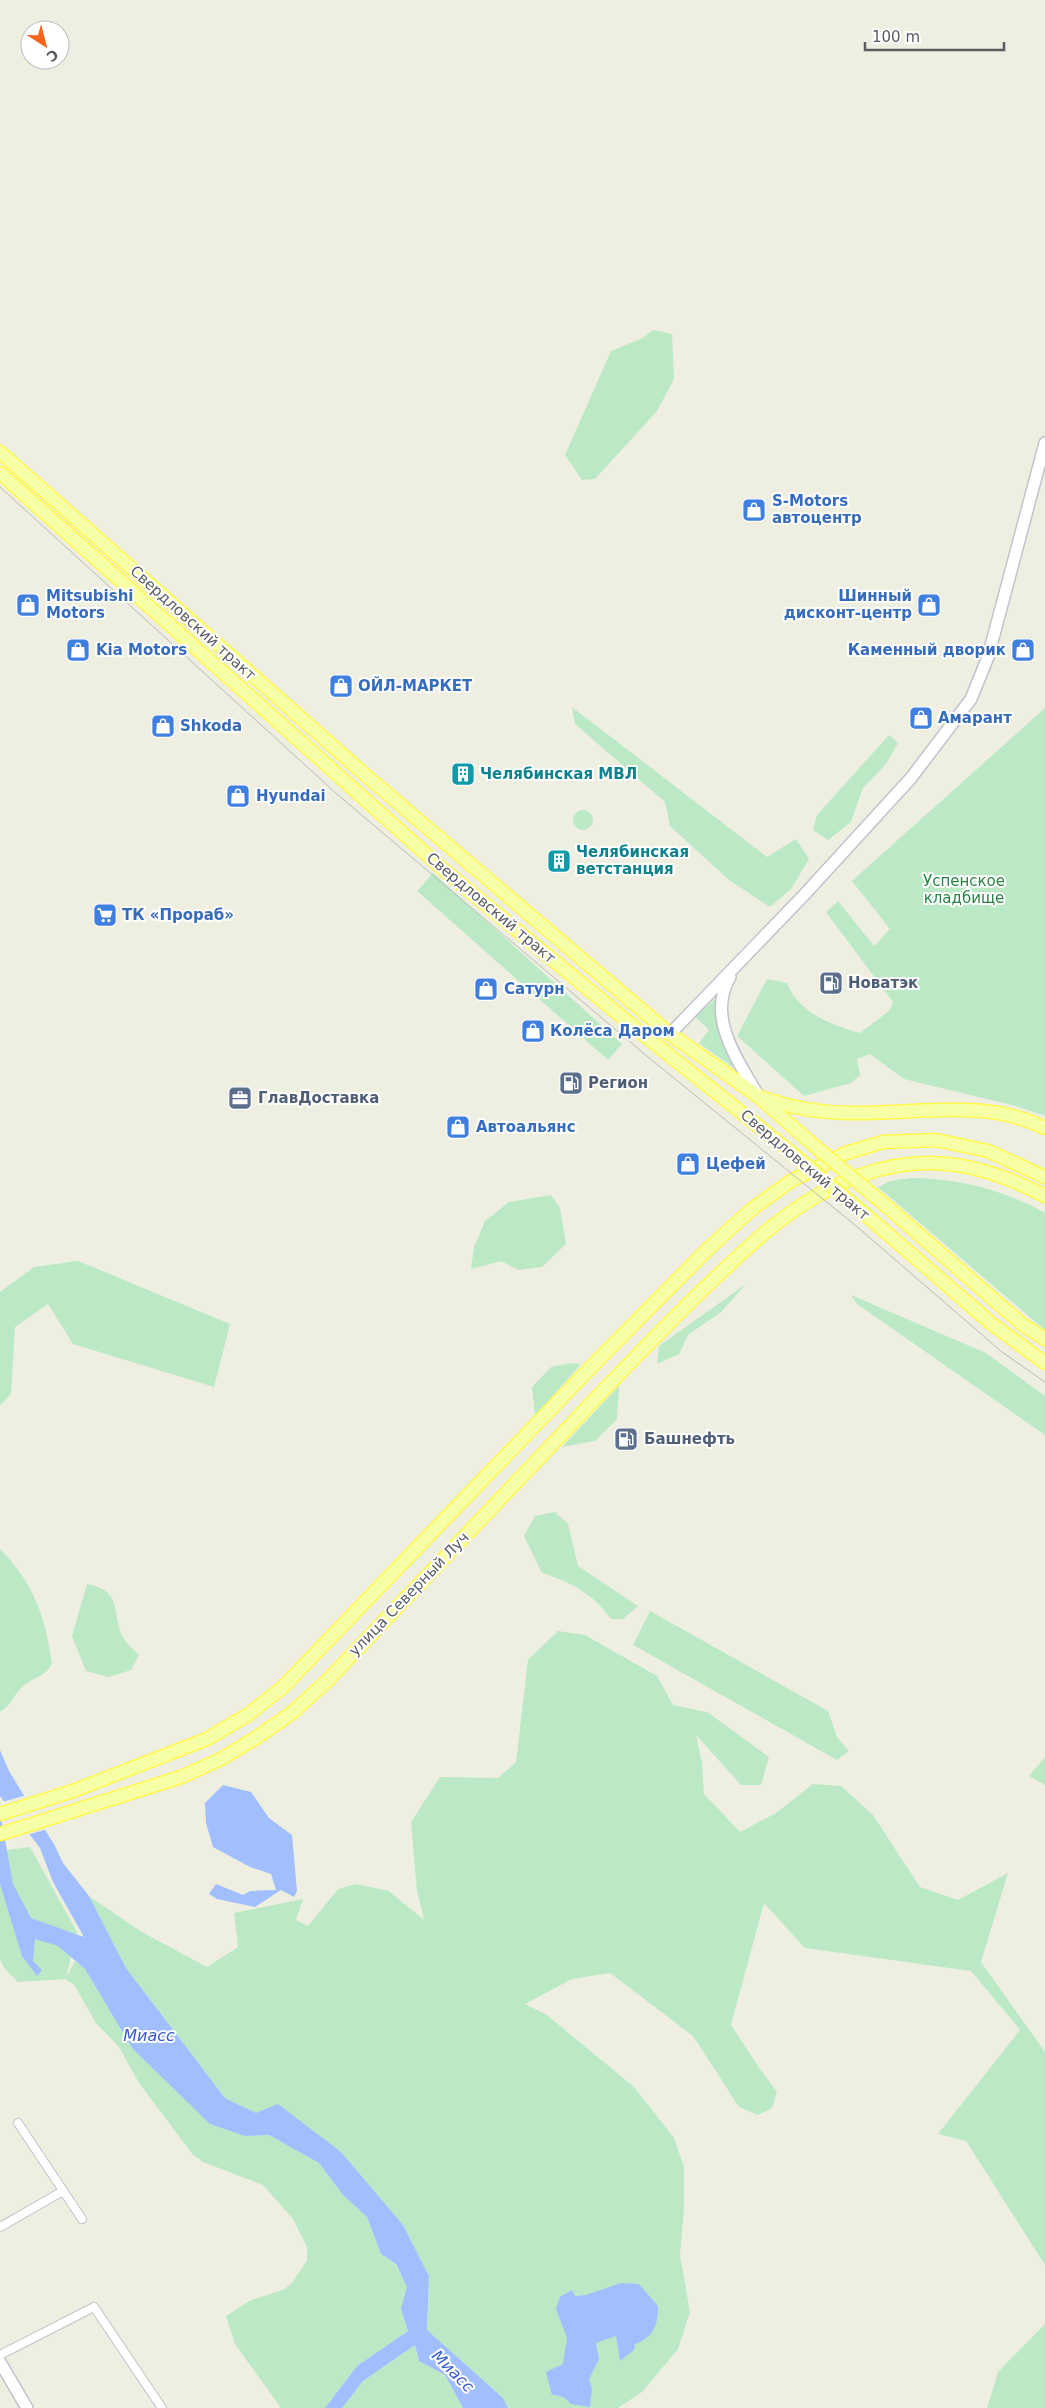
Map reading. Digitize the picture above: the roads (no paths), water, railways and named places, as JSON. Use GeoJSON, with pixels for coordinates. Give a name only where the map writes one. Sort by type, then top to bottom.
{"type":"FeatureCollection","features":[{"type":"Feature","properties":{"kind":"main road"},"geometry":{"type":"LineString","coordinates":[[658,1046],[737,965],[911,778],[971,699],[988,657],[1045,443]]}},
{"type":"Feature","properties":{"kind":"main road","name":"Свердловский тракт"},"geometry":{"type":"LineString","coordinates":[[0,452],[363,773],[670,1034],[758,1096],[1023,1326],[1045,1339]]}},
{"type":"Feature","properties":{"kind":"main road","name":"Свердловский тракт"},"geometry":{"type":"LineString","coordinates":[[0,473],[444,870],[866,1215],[992,1324],[1045,1363]]}},
{"type":"Feature","properties":{"kind":"main road"},"geometry":{"type":"LineString","coordinates":[[737,965],[725,985],[721,1003],[722,1022],[731,1048],[758,1096]]}},
{"type":"Feature","properties":{"kind":"main road","name":"Свердловский тракт"},"geometry":{"type":"LineString","coordinates":[[758,1096],[778,1103],[822,1112],[860,1114],[942,1109],[1008,1114],[1045,1128]]}},
{"type":"Feature","properties":{"kind":"main road","name":"улица Северный Луч"},"geometry":{"type":"LineString","coordinates":[[0,1814],[73,1791],[207,1739],[249,1714],[283,1687],[496,1469],[600,1358],[732,1227],[772,1194],[810,1169],[846,1153],[883,1142],[936,1140],[988,1150],[1045,1177]]}},
{"type":"Feature","properties":{"kind":"main road","name":"улица Северный Луч"},"geometry":{"type":"LineString","coordinates":[[0,1834],[181,1777],[221,1759],[256,1738],[293,1712],[328,1680],[630,1361],[749,1247],[789,1214],[828,1188],[894,1165],[937,1162],[985,1169],[1045,1196]]}},
{"type":"Feature","properties":{"kind":"main road"},"geometry":{"type":"LineString","coordinates":[[0,2362],[27,2408]]}},
{"type":"Feature","properties":{"kind":"street"},"geometry":{"type":"LineString","coordinates":[[18,2123],[82,2219]]}},
{"type":"Feature","properties":{"kind":"street"},"geometry":{"type":"LineString","coordinates":[[0,2227],[63,2192]]}},
{"type":"Feature","properties":{"kind":"street"},"geometry":{"type":"LineString","coordinates":[[0,2355],[94,2307],[162,2408]]}},
{"type":"Feature","properties":{"kind":"water","name":"Миасс"},"geometry":{"type":"Polygon","coordinates":[[[0,1750],[9,1771],[55,1846],[63,1863],[89,1896],[126,1968],[225,2098],[256,2113],[278,2104],[341,2152],[403,2225],[429,2276],[427,2330],[503,2398],[508,2408],[463,2408],[445,2375],[419,2361],[415,2345],[363,2381],[342,2408],[325,2408],[357,2366],[408,2331],[401,2309],[407,2287],[396,2264],[381,2254],[367,2217],[343,2195],[319,2163],[269,2135],[245,2136],[210,2124],[132,2048],[85,1969],[58,1946],[35,1939],[33,1961],[42,1970],[37,1976],[22,1956],[0,1884],[0,1812],[13,1884],[31,1918],[84,1937],[53,1882],[40,1848],[0,1796],[0,1750]]]}},
{"type":"Feature","properties":{"kind":"water"},"geometry":{"type":"Polygon","coordinates":[[[223,1785],[251,1792],[269,1818],[292,1835],[297,1891],[294,1897],[281,1890],[255,1907],[217,1899],[209,1894],[216,1884],[243,1895],[250,1891],[276,1890],[271,1874],[250,1867],[213,1847],[206,1823],[205,1803],[223,1785]]]}},
{"type":"Feature","properties":{"kind":"water"},"geometry":{"type":"Polygon","coordinates":[[[621,2283],[639,2284],[658,2306],[654,2330],[647,2338],[635,2344],[634,2350],[620,2361],[616,2336],[596,2343],[599,2359],[589,2379],[592,2389],[590,2407],[570,2404],[562,2397],[552,2395],[546,2372],[563,2364],[567,2338],[556,2309],[560,2297],[572,2290],[575,2296],[586,2295],[621,2283]]]}},
{"type":"Feature","properties":{"kind":"tram line"},"geometry":{"type":"LineString","coordinates":[[0,487],[338,795],[648,1057],[855,1225],[1002,1352],[1045,1382]]}},
{"type":"Feature","properties":{"kind":"place","name":"S-Motors автоцентр"},"geometry":{"type":"Point","coordinates":[754,510]}},
{"type":"Feature","properties":{"kind":"place","name":"Mitsubishi Motors"},"geometry":{"type":"Point","coordinates":[28,605]}},
{"type":"Feature","properties":{"kind":"place","name":"Шинный дисконт-центр"},"geometry":{"type":"Point","coordinates":[929,605]}},
{"type":"Feature","properties":{"kind":"place","name":"Kia Motors"},"geometry":{"type":"Point","coordinates":[78,650]}},
{"type":"Feature","properties":{"kind":"place","name":"Каменный дворик"},"geometry":{"type":"Point","coordinates":[1023,650]}},
{"type":"Feature","properties":{"kind":"place","name":"ОЙЛ-МАРКЕТ"},"geometry":{"type":"Point","coordinates":[341,686]}},
{"type":"Feature","properties":{"kind":"place","name":"Амарант"},"geometry":{"type":"Point","coordinates":[921,718]}},
{"type":"Feature","properties":{"kind":"place","name":"Shkoda"},"geometry":{"type":"Point","coordinates":[163,726]}},
{"type":"Feature","properties":{"kind":"place","name":"Челябинская МВЛ"},"geometry":{"type":"Point","coordinates":[463,774]}},
{"type":"Feature","properties":{"kind":"place","name":"Hyundai"},"geometry":{"type":"Point","coordinates":[238,796]}},
{"type":"Feature","properties":{"kind":"place","name":"Челябинская ветстанция"},"geometry":{"type":"Point","coordinates":[559,861]}},
{"type":"Feature","properties":{"kind":"place","name":"ТК «Прораб»"},"geometry":{"type":"Point","coordinates":[105,915]}},
{"type":"Feature","properties":{"kind":"place","name":"Новатэк"},"geometry":{"type":"Point","coordinates":[831,983]}},
{"type":"Feature","properties":{"kind":"place","name":"Сатурн"},"geometry":{"type":"Point","coordinates":[486,989]}},
{"type":"Feature","properties":{"kind":"place","name":"Колёса Даром"},"geometry":{"type":"Point","coordinates":[533,1031]}},
{"type":"Feature","properties":{"kind":"place","name":"Регион"},"geometry":{"type":"Point","coordinates":[571,1083]}},
{"type":"Feature","properties":{"kind":"place","name":"ГлавДоставка"},"geometry":{"type":"Point","coordinates":[240,1098]}},
{"type":"Feature","properties":{"kind":"place","name":"Автоальянс"},"geometry":{"type":"Point","coordinates":[458,1127]}},
{"type":"Feature","properties":{"kind":"place","name":"Цефей"},"geometry":{"type":"Point","coordinates":[688,1164]}},
{"type":"Feature","properties":{"kind":"place","name":"Башнефть"},"geometry":{"type":"Point","coordinates":[626,1439]}},
{"type":"Feature","properties":{"kind":"park label","name":"Успенское кладбище"},"geometry":{"type":"Point","coordinates":[964,890]}}]}
